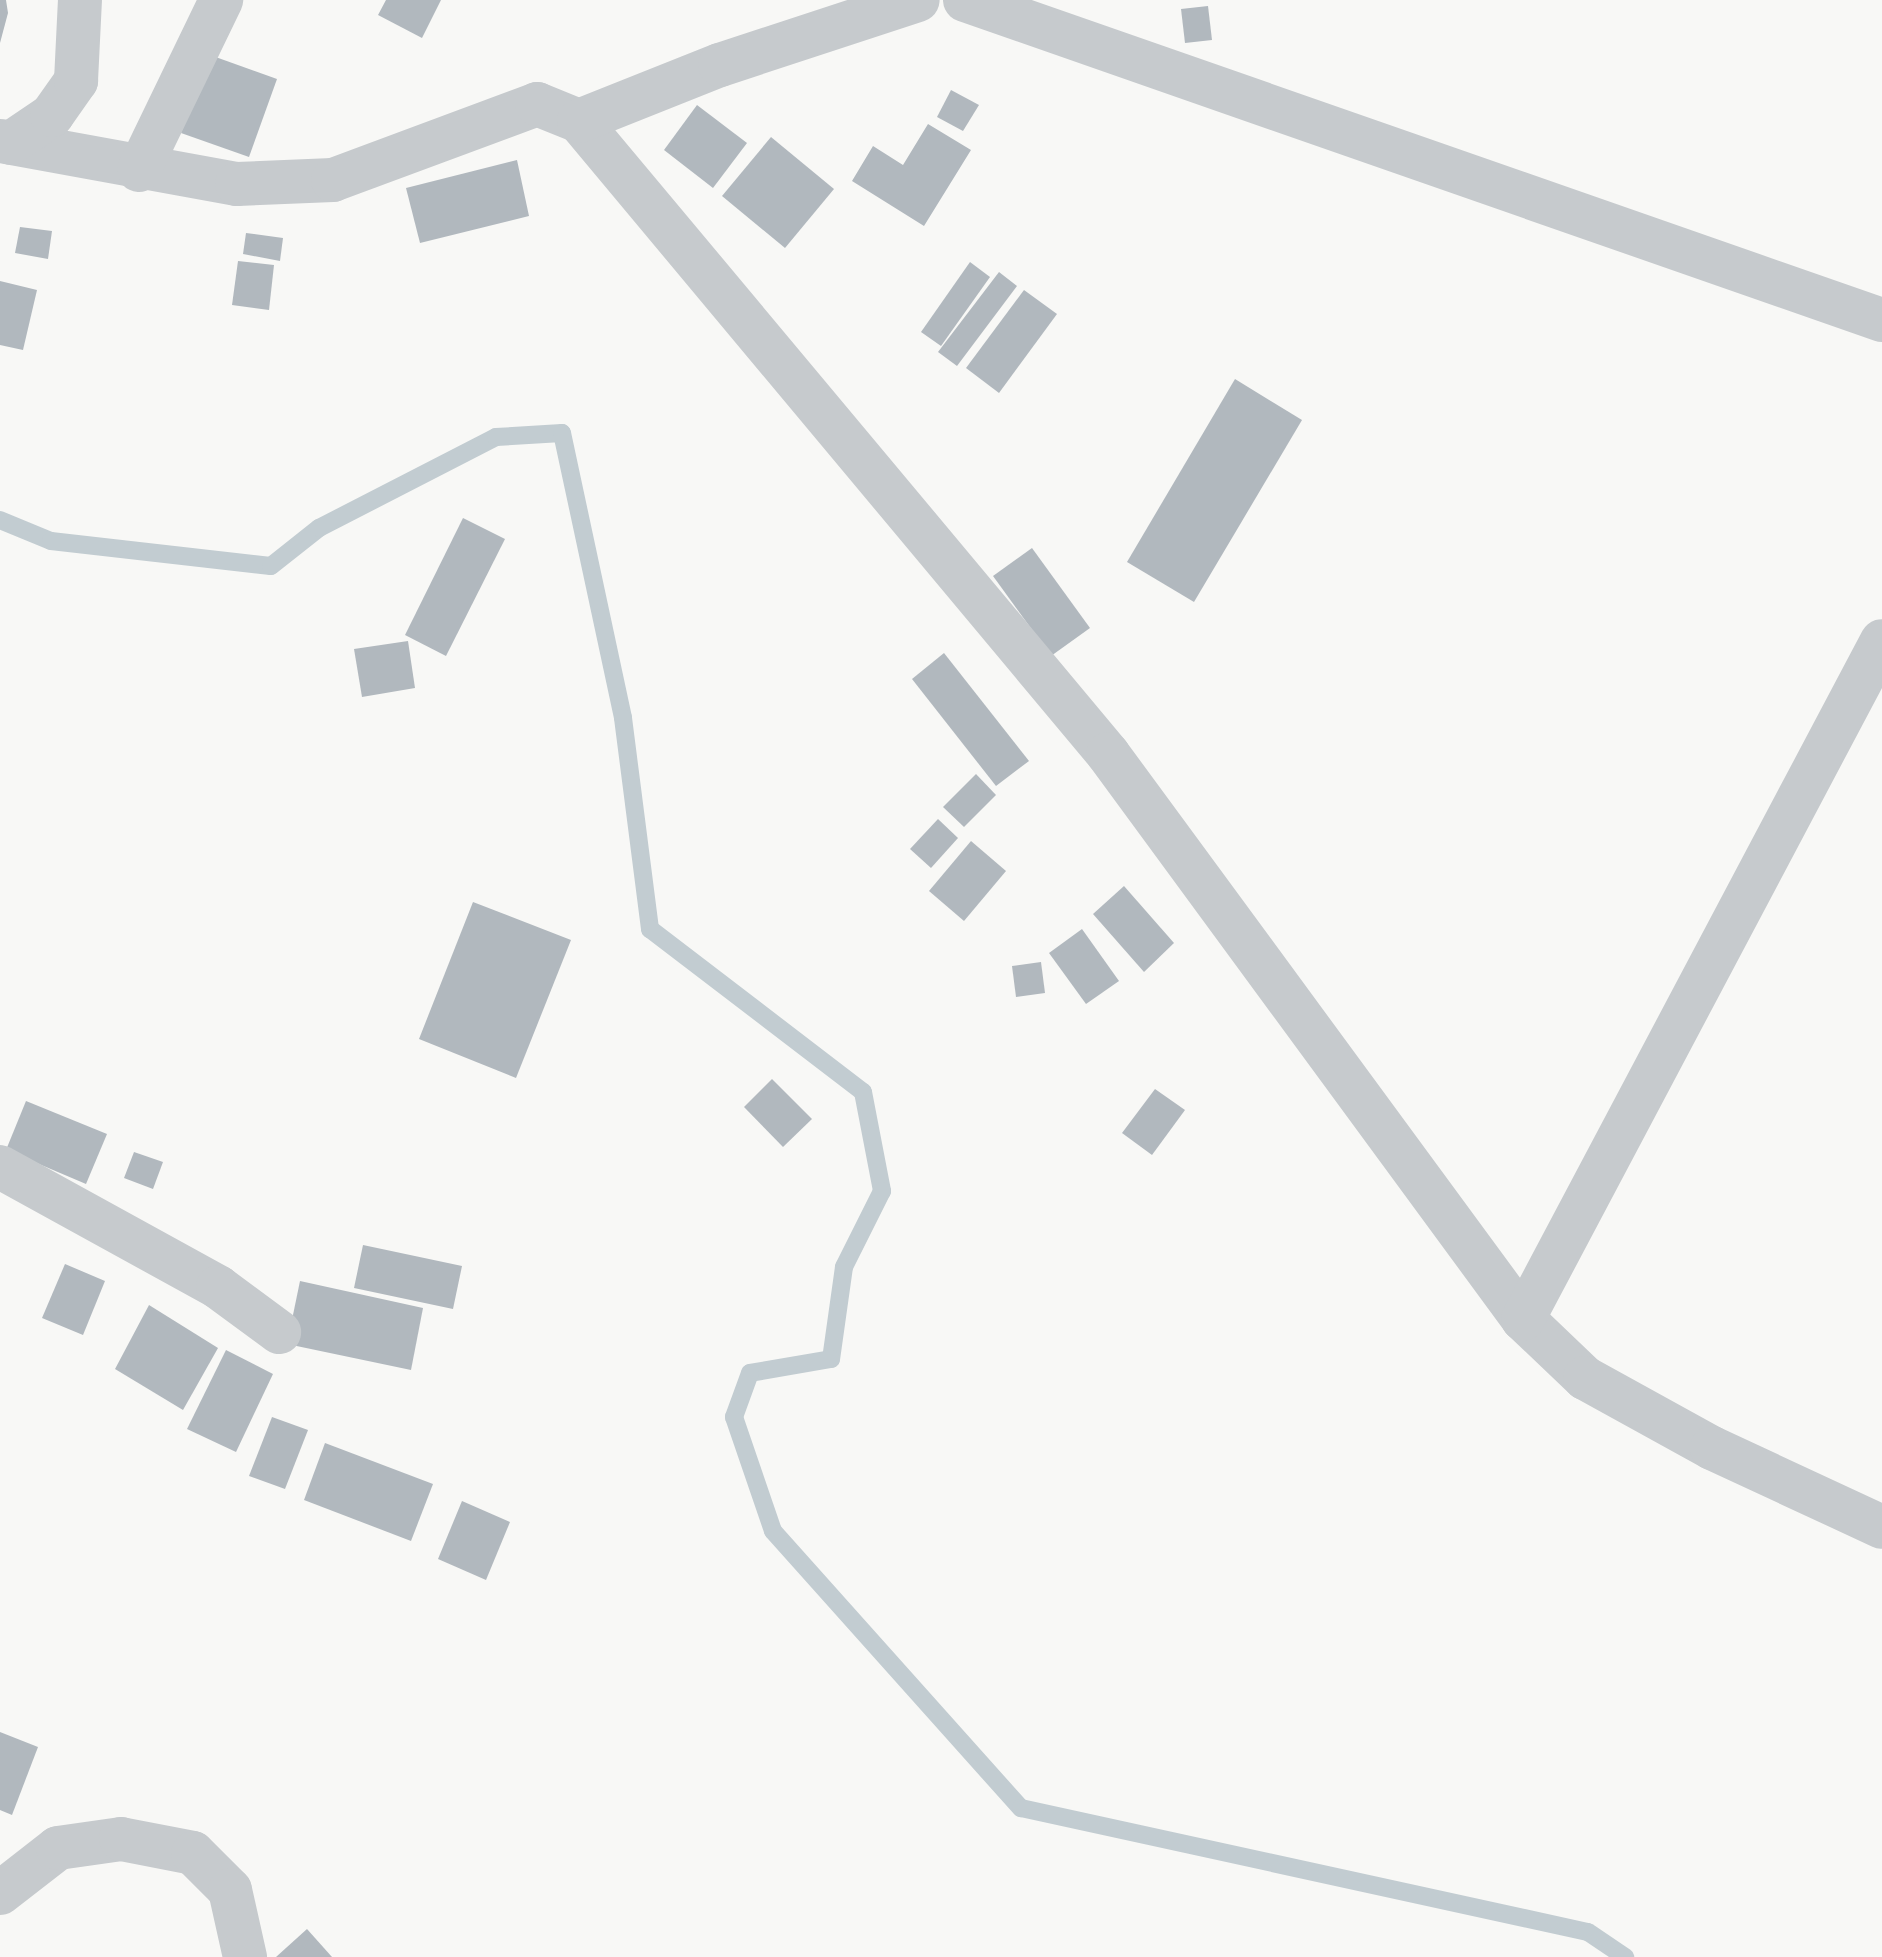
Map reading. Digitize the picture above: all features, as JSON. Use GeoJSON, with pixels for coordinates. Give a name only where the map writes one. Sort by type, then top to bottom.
{"type":"FeatureCollection","features":[{"type":"Feature","properties":{"kind":"street"},"geometry":{"type":"LineString","coordinates":[[6,142],[52,115],[76,81],[80,0]]}},
{"type":"Feature","properties":{"kind":"street"},"geometry":{"type":"LineString","coordinates":[[139,170],[221,0]]}},
{"type":"Feature","properties":{"kind":"street"},"geometry":{"type":"LineString","coordinates":[[579,121],[720,65],[918,0]]}},
{"type":"Feature","properties":{"kind":"street"},"geometry":{"type":"LineString","coordinates":[[965,0],[1882,320]]}},
{"type":"Feature","properties":{"kind":"street"},"geometry":{"type":"LineString","coordinates":[[6,142],[139,170],[237,184],[333,180],[537,104],[579,121],[1108,754],[1523,1319],[1585,1378],[1712,1448],[1882,1527]]}},
{"type":"Feature","properties":{"kind":"street"},"geometry":{"type":"LineString","coordinates":[[1523,1319],[1882,641]]}},
{"type":"Feature","properties":{"kind":"street"},"geometry":{"type":"LineString","coordinates":[[0,1167],[218,1287],[279,1332]]}},
{"type":"Feature","properties":{"kind":"street"},"geometry":{"type":"LineString","coordinates":[[0,1893],[58,1848],[121,1839],[193,1853],[230,1890],[245,1957]]}},
{"type":"Feature","properties":{"kind":"building"},"geometry":{"type":"Polygon","coordinates":[[[0,0],[6,0],[8,13],[0,43],[0,0]]]}},
{"type":"Feature","properties":{"kind":"building"},"geometry":{"type":"Polygon","coordinates":[[[386,0],[441,0],[422,38],[378,15],[386,0]]]}},
{"type":"Feature","properties":{"kind":"building"},"geometry":{"type":"Polygon","coordinates":[[[1208,6],[1212,40],[1185,43],[1181,9],[1208,6]]]}},
{"type":"Feature","properties":{"kind":"building"},"geometry":{"type":"Polygon","coordinates":[[[210,55],[277,79],[249,157],[181,133],[210,55]]]}},
{"type":"Feature","properties":{"kind":"building"},"geometry":{"type":"Polygon","coordinates":[[[951,90],[979,105],[963,131],[937,117],[951,90]]]}},
{"type":"Feature","properties":{"kind":"building"},"geometry":{"type":"Polygon","coordinates":[[[697,105],[747,143],[713,188],[664,150],[697,105]]]}},
{"type":"Feature","properties":{"kind":"building"},"geometry":{"type":"Polygon","coordinates":[[[928,124],[971,150],[924,226],[852,181],[873,146],[903,165],[928,124]]]}},
{"type":"Feature","properties":{"kind":"building"},"geometry":{"type":"Polygon","coordinates":[[[771,137],[834,189],[785,248],[722,196],[771,137]]]}},
{"type":"Feature","properties":{"kind":"building"},"geometry":{"type":"Polygon","coordinates":[[[517,160],[529,216],[420,243],[406,188],[517,160]]]}},
{"type":"Feature","properties":{"kind":"building"},"geometry":{"type":"Polygon","coordinates":[[[20,227],[52,231],[48,259],[15,253],[20,227]]]}},
{"type":"Feature","properties":{"kind":"building"},"geometry":{"type":"Polygon","coordinates":[[[246,233],[283,238],[280,261],[243,254],[246,233]]]}},
{"type":"Feature","properties":{"kind":"building"},"geometry":{"type":"Polygon","coordinates":[[[238,261],[274,265],[269,310],[232,305],[238,261]]]}},
{"type":"Feature","properties":{"kind":"building"},"geometry":{"type":"Polygon","coordinates":[[[970,262],[990,277],[941,346],[921,332],[970,262]]]}},
{"type":"Feature","properties":{"kind":"building"},"geometry":{"type":"Polygon","coordinates":[[[999,272],[1017,286],[957,366],[938,352],[999,272]]]}},
{"type":"Feature","properties":{"kind":"building"},"geometry":{"type":"Polygon","coordinates":[[[0,281],[37,290],[23,350],[0,345],[0,281]]]}},
{"type":"Feature","properties":{"kind":"building"},"geometry":{"type":"Polygon","coordinates":[[[1024,290],[1057,314],[999,393],[966,368],[1024,290]]]}},
{"type":"Feature","properties":{"kind":"building"},"geometry":{"type":"Polygon","coordinates":[[[1235,379],[1302,420],[1194,602],[1127,562],[1235,379]]]}},
{"type":"Feature","properties":{"kind":"building"},"geometry":{"type":"Polygon","coordinates":[[[463,518],[505,539],[446,656],[405,635],[463,518]]]}},
{"type":"Feature","properties":{"kind":"building"},"geometry":{"type":"Polygon","coordinates":[[[1032,548],[1090,628],[1051,656],[993,576],[1032,548]]]}},
{"type":"Feature","properties":{"kind":"building"},"geometry":{"type":"Polygon","coordinates":[[[408,641],[415,688],[362,697],[354,649],[408,641]]]}},
{"type":"Feature","properties":{"kind":"building"},"geometry":{"type":"Polygon","coordinates":[[[944,653],[1029,761],[996,786],[912,679],[944,653]]]}},
{"type":"Feature","properties":{"kind":"building"},"geometry":{"type":"Polygon","coordinates":[[[976,774],[996,795],[964,827],[943,807],[976,774]]]}},
{"type":"Feature","properties":{"kind":"building"},"geometry":{"type":"Polygon","coordinates":[[[938,819],[958,838],[931,868],[910,849],[938,819]]]}},
{"type":"Feature","properties":{"kind":"building"},"geometry":{"type":"Polygon","coordinates":[[[971,841],[1006,871],[964,921],[929,891],[971,841]]]}},
{"type":"Feature","properties":{"kind":"building"},"geometry":{"type":"Polygon","coordinates":[[[1124,886],[1174,943],[1144,972],[1093,914],[1124,886]]]}},
{"type":"Feature","properties":{"kind":"building"},"geometry":{"type":"Polygon","coordinates":[[[473,902],[571,940],[516,1078],[419,1039],[473,902]]]}},
{"type":"Feature","properties":{"kind":"building"},"geometry":{"type":"Polygon","coordinates":[[[1082,929],[1119,981],[1086,1004],[1049,953],[1082,929]]]}},
{"type":"Feature","properties":{"kind":"building"},"geometry":{"type":"Polygon","coordinates":[[[1041,962],[1045,993],[1016,997],[1012,966],[1041,962]]]}},
{"type":"Feature","properties":{"kind":"building"},"geometry":{"type":"Polygon","coordinates":[[[772,1079],[812,1119],[783,1147],[744,1107],[772,1079]]]}},
{"type":"Feature","properties":{"kind":"building"},"geometry":{"type":"Polygon","coordinates":[[[1155,1089],[1185,1110],[1152,1155],[1122,1133],[1155,1089]]]}},
{"type":"Feature","properties":{"kind":"building"},"geometry":{"type":"Polygon","coordinates":[[[26,1101],[107,1134],[86,1184],[6,1150],[26,1101]]]}},
{"type":"Feature","properties":{"kind":"building"},"geometry":{"type":"Polygon","coordinates":[[[134,1152],[163,1162],[153,1189],[124,1178],[134,1152]]]}},
{"type":"Feature","properties":{"kind":"building"},"geometry":{"type":"Polygon","coordinates":[[[363,1245],[462,1266],[453,1309],[354,1288],[363,1245]]]}},
{"type":"Feature","properties":{"kind":"building"},"geometry":{"type":"Polygon","coordinates":[[[65,1264],[105,1281],[83,1335],[42,1318],[65,1264]]]}},
{"type":"Feature","properties":{"kind":"building"},"geometry":{"type":"Polygon","coordinates":[[[300,1281],[423,1308],[411,1370],[287,1344],[300,1281]]]}},
{"type":"Feature","properties":{"kind":"building"},"geometry":{"type":"Polygon","coordinates":[[[149,1305],[218,1348],[183,1410],[115,1369],[149,1305]]]}},
{"type":"Feature","properties":{"kind":"building"},"geometry":{"type":"Polygon","coordinates":[[[226,1350],[273,1374],[236,1452],[187,1429],[226,1350]]]}},
{"type":"Feature","properties":{"kind":"building"},"geometry":{"type":"Polygon","coordinates":[[[272,1417],[308,1430],[285,1489],[249,1476],[272,1417]]]}},
{"type":"Feature","properties":{"kind":"building"},"geometry":{"type":"Polygon","coordinates":[[[325,1443],[433,1484],[411,1541],[304,1500],[325,1443]]]}},
{"type":"Feature","properties":{"kind":"building"},"geometry":{"type":"Polygon","coordinates":[[[462,1501],[510,1522],[486,1580],[438,1559],[462,1501]]]}},
{"type":"Feature","properties":{"kind":"building"},"geometry":{"type":"Polygon","coordinates":[[[0,1732],[38,1747],[12,1815],[0,1810],[0,1732]]]}},
{"type":"Feature","properties":{"kind":"building"},"geometry":{"type":"Polygon","coordinates":[[[307,1929],[332,1957],[276,1957],[307,1929]]]}},
{"type":"Feature","properties":{"kind":"waterway"},"geometry":{"type":"LineString","coordinates":[[0,520],[51,541],[271,566],[319,528],[496,437],[562,433],[623,718],[650,929],[863,1092],[882,1191],[844,1267],[831,1359],[750,1373],[734,1417],[773,1531],[1021,1808],[1588,1932],[1625,1957]]}}]}
